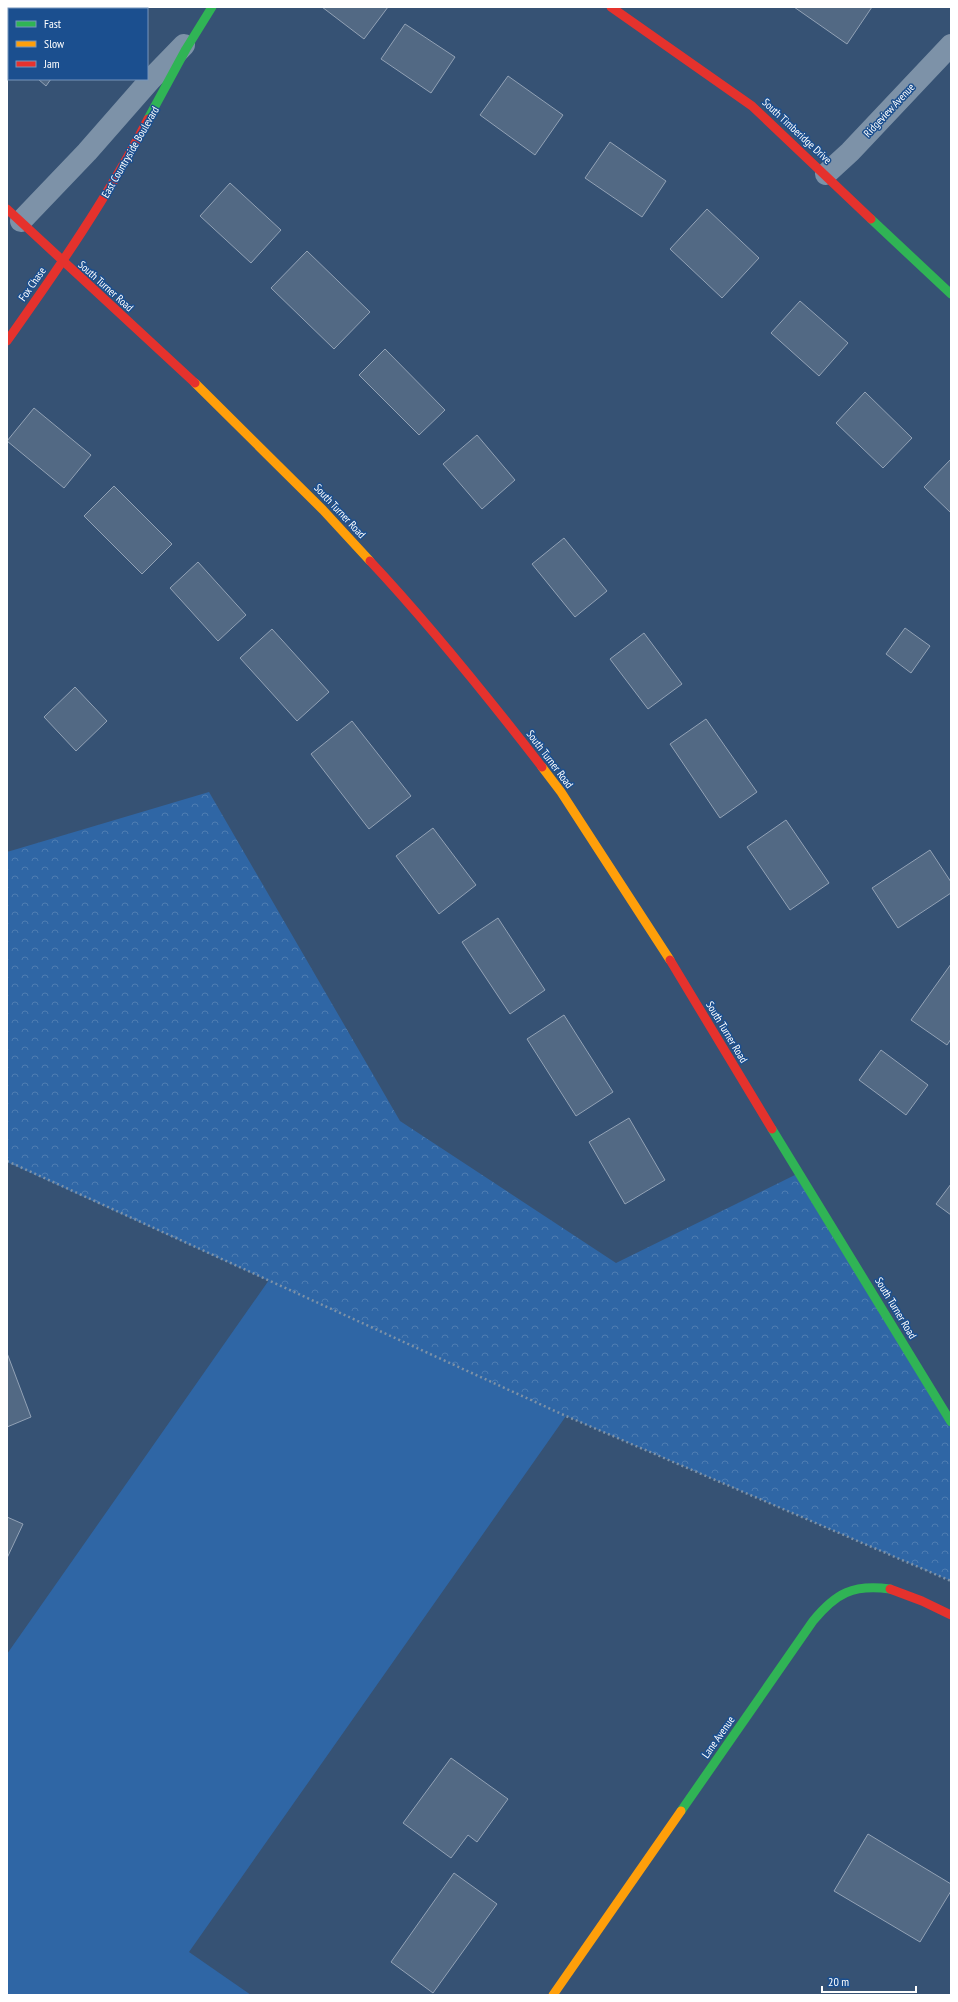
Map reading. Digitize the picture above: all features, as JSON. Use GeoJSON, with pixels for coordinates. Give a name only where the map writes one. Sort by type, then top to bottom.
{"type":"FeatureCollection","features":[{"type":"Feature","properties":{"kind":"street","name":"East Countryside Boulevard"},"geometry":{"type":"LineString","coordinates":[[14,215],[87,152],[151,79],[190,38],[212,7]]}},
{"type":"Feature","properties":{"kind":"street","name":"South Timberidge Drive"},"geometry":{"type":"LineString","coordinates":[[610,7],[752,106],[826,174],[951,294]]}},
{"type":"Feature","properties":{"kind":"street","name":"East Countryside Boulevard"},"geometry":{"type":"LineString","coordinates":[[62,262],[115,181],[145,127],[190,38]]}},
{"type":"Feature","properties":{"kind":"street","name":"Ridgeview Avenue"},"geometry":{"type":"LineString","coordinates":[[826,174],[850,152],[951,45]]}},
{"type":"Feature","properties":{"kind":"street","name":"South Turner Road"},"geometry":{"type":"LineString","coordinates":[[14,215],[62,262],[216,402],[323,510],[421,617],[477,684],[561,792],[668,957],[951,1422]]}},
{"type":"Feature","properties":{"kind":"street","name":"Fox Chase"},"geometry":{"type":"LineString","coordinates":[[7,341],[62,262]]}},
{"type":"Feature","properties":{"kind":"street","name":"Lane Avenue"},"geometry":{"type":"LineString","coordinates":[[553,1995],[813,1622],[829,1603],[838,1596],[862,1586],[879,1587],[912,1596],[951,1615]]}},
{"type":"Feature","properties":{"kind":"path"},"geometry":{"type":"LineString","coordinates":[[7,1161],[566,1416],[951,1581]]}},
{"type":"Feature","properties":{"kind":"green space"},"geometry":{"type":"Polygon","coordinates":[[[209,792],[400,1121],[616,1263],[799,1173],[951,1422],[951,1581],[566,1416],[7,1162],[7,852],[209,792]]]}},
{"type":"Feature","properties":{"kind":"green space"},"geometry":{"type":"Polygon","coordinates":[[[269,1280],[566,1416],[189,1952],[251,1995],[7,1995],[7,1654],[269,1280]]]}},
{"type":"Feature","properties":{"kind":"building"},"geometry":{"type":"Polygon","coordinates":[[[7,7],[33,7],[34,8],[8,8],[8,54],[7,7]]]}},
{"type":"Feature","properties":{"kind":"building"},"geometry":{"type":"Polygon","coordinates":[[[322,7],[388,7],[364,39],[322,7]]]}},
{"type":"Feature","properties":{"kind":"building"},"geometry":{"type":"Polygon","coordinates":[[[794,7],[872,7],[847,44],[794,7]]]}},
{"type":"Feature","properties":{"kind":"building"},"geometry":{"type":"Polygon","coordinates":[[[405,24],[455,57],[431,93],[381,59],[405,24]]]}},
{"type":"Feature","properties":{"kind":"building"},"geometry":{"type":"Polygon","coordinates":[[[508,76],[563,115],[535,155],[480,115],[508,76]]]}},
{"type":"Feature","properties":{"kind":"building"},"geometry":{"type":"Polygon","coordinates":[[[39,80],[50,80],[46,86],[39,80]]]}},
{"type":"Feature","properties":{"kind":"building"},"geometry":{"type":"Polygon","coordinates":[[[610,142],[666,181],[642,217],[585,178],[610,142]]]}},
{"type":"Feature","properties":{"kind":"building"},"geometry":{"type":"Polygon","coordinates":[[[230,183],[281,230],[251,263],[200,216],[230,183]]]}},
{"type":"Feature","properties":{"kind":"building"},"geometry":{"type":"Polygon","coordinates":[[[707,209],[759,258],[722,298],[670,249],[707,209]]]}},
{"type":"Feature","properties":{"kind":"building"},"geometry":{"type":"Polygon","coordinates":[[[307,251],[370,312],[334,349],[271,288],[307,251]]]}},
{"type":"Feature","properties":{"kind":"building"},"geometry":{"type":"Polygon","coordinates":[[[800,301],[848,343],[819,376],[771,333],[800,301]]]}},
{"type":"Feature","properties":{"kind":"building"},"geometry":{"type":"Polygon","coordinates":[[[385,349],[445,410],[419,435],[359,375],[385,349]]]}},
{"type":"Feature","properties":{"kind":"building"},"geometry":{"type":"Polygon","coordinates":[[[865,392],[912,438],[883,468],[836,423],[865,392]]]}},
{"type":"Feature","properties":{"kind":"building"},"geometry":{"type":"Polygon","coordinates":[[[34,408],[91,455],[64,488],[7,441],[34,408]]]}},
{"type":"Feature","properties":{"kind":"building"},"geometry":{"type":"Polygon","coordinates":[[[477,435],[515,480],[482,509],[443,464],[477,435]]]}},
{"type":"Feature","properties":{"kind":"building"},"geometry":{"type":"Polygon","coordinates":[[[951,459],[951,513],[924,487],[951,459]]]}},
{"type":"Feature","properties":{"kind":"building"},"geometry":{"type":"Polygon","coordinates":[[[114,486],[172,544],[142,574],[84,516],[114,486]]]}},
{"type":"Feature","properties":{"kind":"building"},"geometry":{"type":"Polygon","coordinates":[[[564,538],[607,591],[575,617],[532,564],[564,538]]]}},
{"type":"Feature","properties":{"kind":"building"},"geometry":{"type":"Polygon","coordinates":[[[198,562],[246,615],[218,641],[170,588],[198,562]]]}},
{"type":"Feature","properties":{"kind":"building"},"geometry":{"type":"Polygon","coordinates":[[[905,628],[930,646],[911,673],[886,654],[905,628]]]}},
{"type":"Feature","properties":{"kind":"building"},"geometry":{"type":"Polygon","coordinates":[[[272,629],[329,692],[297,721],[240,658],[272,629]]]}},
{"type":"Feature","properties":{"kind":"building"},"geometry":{"type":"Polygon","coordinates":[[[644,633],[682,684],[648,709],[610,659],[644,633]]]}},
{"type":"Feature","properties":{"kind":"building"},"geometry":{"type":"Polygon","coordinates":[[[75,687],[107,721],[76,751],[44,717],[75,687]]]}},
{"type":"Feature","properties":{"kind":"building"},"geometry":{"type":"Polygon","coordinates":[[[706,719],[757,792],[720,818],[670,744],[706,719]]]}},
{"type":"Feature","properties":{"kind":"building"},"geometry":{"type":"Polygon","coordinates":[[[352,721],[411,796],[369,829],[311,754],[352,721]]]}},
{"type":"Feature","properties":{"kind":"building"},"geometry":{"type":"Polygon","coordinates":[[[786,820],[829,883],[790,910],[747,847],[786,820]]]}},
{"type":"Feature","properties":{"kind":"building"},"geometry":{"type":"Polygon","coordinates":[[[433,828],[476,885],[439,914],[396,856],[433,828]]]}},
{"type":"Feature","properties":{"kind":"building"},"geometry":{"type":"Polygon","coordinates":[[[930,850],[951,882],[951,893],[898,928],[872,888],[930,850]]]}},
{"type":"Feature","properties":{"kind":"building"},"geometry":{"type":"Polygon","coordinates":[[[498,918],[545,990],[510,1014],[462,942],[498,918]]]}},
{"type":"Feature","properties":{"kind":"building"},"geometry":{"type":"Polygon","coordinates":[[[951,964],[951,1039],[947,1045],[911,1020],[951,964]]]}},
{"type":"Feature","properties":{"kind":"building"},"geometry":{"type":"Polygon","coordinates":[[[564,1015],[613,1092],[576,1116],[527,1039],[564,1015]]]}},
{"type":"Feature","properties":{"kind":"building"},"geometry":{"type":"Polygon","coordinates":[[[881,1050],[928,1085],[906,1115],[859,1080],[881,1050]]]}},
{"type":"Feature","properties":{"kind":"building"},"geometry":{"type":"Polygon","coordinates":[[[629,1118],[665,1180],[625,1204],[589,1142],[629,1118]]]}},
{"type":"Feature","properties":{"kind":"building"},"geometry":{"type":"Polygon","coordinates":[[[951,1184],[951,1215],[936,1204],[951,1184]]]}},
{"type":"Feature","properties":{"kind":"building"},"geometry":{"type":"Polygon","coordinates":[[[7,1353],[31,1417],[7,1427],[7,1353]]]}},
{"type":"Feature","properties":{"kind":"building"},"geometry":{"type":"Polygon","coordinates":[[[7,1517],[23,1524],[7,1558],[7,1517]]]}},
{"type":"Feature","properties":{"kind":"building"},"geometry":{"type":"Polygon","coordinates":[[[451,1758],[508,1799],[477,1842],[468,1835],[451,1858],[403,1823],[451,1758]]]}},
{"type":"Feature","properties":{"kind":"building"},"geometry":{"type":"Polygon","coordinates":[[[868,1834],[951,1884],[951,1891],[920,1942],[834,1891],[868,1834]]]}},
{"type":"Feature","properties":{"kind":"building"},"geometry":{"type":"Polygon","coordinates":[[[454,1873],[497,1904],[433,1993],[391,1962],[454,1873]]]}},
{"type":"Feature","properties":{"kind":"traffic: fast"},"geometry":{"type":"LineString","coordinates":[[148,119],[186,49],[212,7]]}},
{"type":"Feature","properties":{"kind":"traffic: fast"},"geometry":{"type":"LineString","coordinates":[[871,219],[951,294]]}},
{"type":"Feature","properties":{"kind":"traffic: fast"},"geometry":{"type":"LineString","coordinates":[[772,1129],[951,1422]]}},
{"type":"Feature","properties":{"kind":"traffic: fast"},"geometry":{"type":"LineString","coordinates":[[681,1811],[821,1611],[838,1597],[855,1590],[866,1588],[890,1589]]}},
{"type":"Feature","properties":{"kind":"traffic: slow"},"geometry":{"type":"LineString","coordinates":[[195,383],[323,510],[370,561]]}},
{"type":"Feature","properties":{"kind":"traffic: slow"},"geometry":{"type":"LineString","coordinates":[[542,767],[561,792],[670,960]]}},
{"type":"Feature","properties":{"kind":"traffic: slow"},"geometry":{"type":"LineString","coordinates":[[553,1995],[681,1811]]}},
{"type":"Feature","properties":{"kind":"traffic: jam"},"geometry":{"type":"LineString","coordinates":[[611,7],[752,106],[871,219]]}},
{"type":"Feature","properties":{"kind":"traffic: jam"},"geometry":{"type":"LineString","coordinates":[[7,341],[99,205],[133,148],[148,119]]}},
{"type":"Feature","properties":{"kind":"traffic: jam"},"geometry":{"type":"LineString","coordinates":[[7,209],[195,383]]}},
{"type":"Feature","properties":{"kind":"traffic: jam"},"geometry":{"type":"LineString","coordinates":[[370,561],[458,662],[542,767]]}},
{"type":"Feature","properties":{"kind":"traffic: jam"},"geometry":{"type":"LineString","coordinates":[[670,960],[772,1129]]}},
{"type":"Feature","properties":{"kind":"traffic: jam"},"geometry":{"type":"LineString","coordinates":[[890,1589],[922,1601],[951,1615]]}}]}
